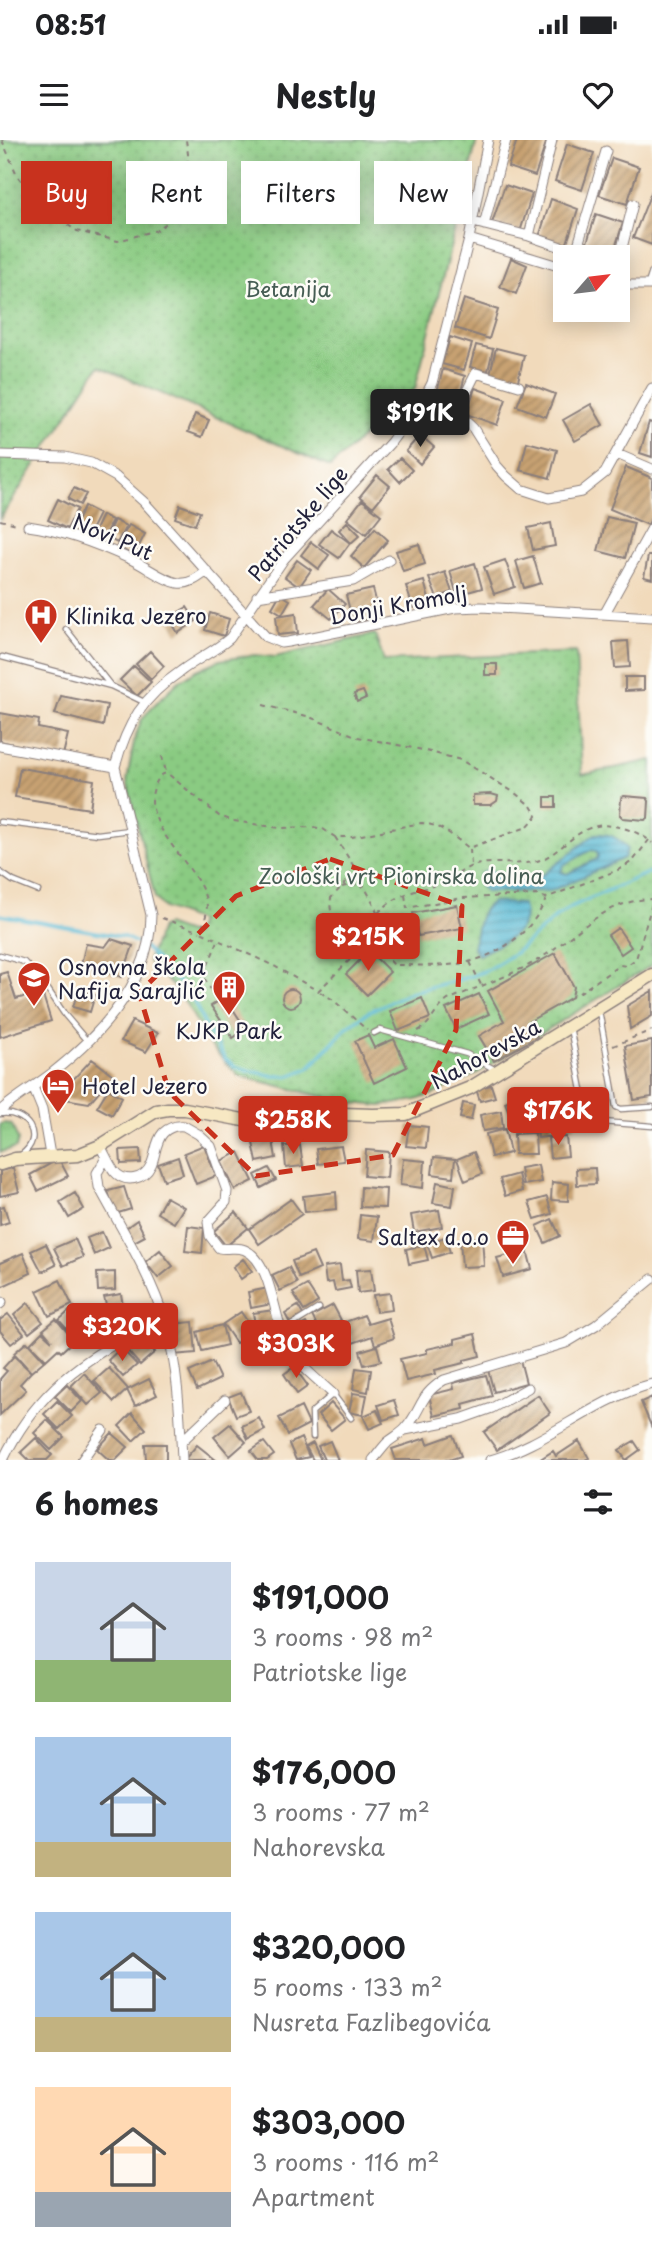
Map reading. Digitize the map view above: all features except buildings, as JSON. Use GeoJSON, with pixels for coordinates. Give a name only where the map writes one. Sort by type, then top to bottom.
{"type":"FeatureCollection","features":[{"type":"Feature","properties":{"kind":"street","name":"Patriotske lige"},"geometry":{"type":"LineString","coordinates":[[115,767],[134,715],[165,683],[225,643],[284,559],[391,442],[427,393],[432,383],[470,239],[488,140]]}},
{"type":"Feature","properties":{"kind":"street"},"geometry":{"type":"LineString","coordinates":[[484,225],[506,140]]}},
{"type":"Feature","properties":{"kind":"street"},"geometry":{"type":"LineString","coordinates":[[529,236],[552,140]]}},
{"type":"Feature","properties":{"kind":"street"},"geometry":{"type":"LineString","coordinates":[[578,245],[606,151]]}},
{"type":"Feature","properties":{"kind":"street"},"geometry":{"type":"LineString","coordinates":[[623,245],[633,204]]}},
{"type":"Feature","properties":{"kind":"street"},"geometry":{"type":"LineString","coordinates":[[473,222],[555,245]]}},
{"type":"Feature","properties":{"kind":"street"},"geometry":{"type":"LineString","coordinates":[[470,239],[553,264]]}},
{"type":"Feature","properties":{"kind":"street"},"geometry":{"type":"LineString","coordinates":[[630,285],[650,285]]}},
{"type":"Feature","properties":{"kind":"street"},"geometry":{"type":"LineString","coordinates":[[456,413],[475,373],[519,386]]}},
{"type":"Feature","properties":{"kind":"street"},"geometry":{"type":"LineString","coordinates":[[427,393],[473,428],[497,466],[521,489],[549,498],[581,492],[605,473],[652,388]]}},
{"type":"Feature","properties":{"kind":"street"},"geometry":{"type":"LineString","coordinates":[[617,454],[652,469]]}},
{"type":"Feature","properties":{"kind":"street"},"geometry":{"type":"LineString","coordinates":[[0,455],[65,457],[92,463],[117,477],[144,502],[246,614]]}},
{"type":"Feature","properties":{"kind":"street","name":"Novi Put"},"geometry":{"type":"LineString","coordinates":[[28,526],[49,529],[88,541],[131,559],[176,583],[191,582],[207,571]]}},
{"type":"Feature","properties":{"kind":"street"},"geometry":{"type":"LineString","coordinates":[[606,613],[652,528]]}},
{"type":"Feature","properties":{"kind":"street"},"geometry":{"type":"LineString","coordinates":[[257,597],[353,581],[389,560]]}},
{"type":"Feature","properties":{"kind":"street","name":"Donji Kromolj"},"geometry":{"type":"LineString","coordinates":[[246,614],[266,637],[281,643],[455,608],[652,617]]}},
{"type":"Feature","properties":{"kind":"street"},"geometry":{"type":"LineString","coordinates":[[0,746],[115,767],[151,915],[151,935],[144,961],[113,1016],[88,1042],[0,1113]]}},
{"type":"Feature","properties":{"kind":"street","name":"Nahorevska"},"geometry":{"type":"LineString","coordinates":[[0,1164],[15,1159],[103,1152],[144,1118],[156,1111],[168,1109],[185,1109],[260,1123],[342,1114],[406,1114],[463,1091],[652,975]]}},
{"type":"Feature","properties":{"kind":"street"},"geometry":{"type":"LineString","coordinates":[[33,1087],[44,1117],[50,1155]]}},
{"type":"Feature","properties":{"kind":"street"},"geometry":{"type":"LineString","coordinates":[[103,1152],[115,1172],[122,1177],[134,1179],[147,1172],[163,1133],[171,1128],[184,1126],[205,1139],[211,1146],[227,1191],[226,1202],[208,1222],[210,1236],[219,1248],[242,1249],[253,1255],[274,1296],[281,1332],[287,1346],[296,1359],[332,1394]]}},
{"type":"Feature","properties":{"kind":"street"},"geometry":{"type":"LineString","coordinates":[[103,1152],[97,1173],[99,1187],[152,1290],[165,1323],[177,1384],[182,1460]]}},
{"type":"Feature","properties":{"kind":"street"},"geometry":{"type":"LineString","coordinates":[[373,1460],[387,1443],[404,1430],[417,1413],[425,1395],[434,1386],[444,1380],[566,1343],[596,1325],[652,1279]]}},
{"type":"Feature","properties":{"kind":"street"},"geometry":{"type":"LineString","coordinates":[[3,1460],[15,1437],[52,1388],[101,1350],[130,1336]]}},
{"type":"Feature","properties":{"kind":"street"},"geometry":{"type":"LineString","coordinates":[[490,1460],[514,1454],[599,1407],[652,1384]]}},
{"type":"Feature","properties":{"kind":"street"},"geometry":{"type":"LineString","coordinates":[[404,1430],[461,1419],[492,1408],[528,1388]]}},
{"type":"Feature","properties":{"kind":"street"},"geometry":{"type":"LineString","coordinates":[[181,1442],[225,1400]]}},
{"type":"Feature","properties":{"kind":"street"},"geometry":{"type":"LineString","coordinates":[[82,1460],[103,1430]]}},
{"type":"Feature","properties":{"kind":"lane"},"geometry":{"type":"LineString","coordinates":[[650,285],[652,272]]}},
{"type":"Feature","properties":{"kind":"lane"},"geometry":{"type":"LineString","coordinates":[[66,629],[111,686]]}},
{"type":"Feature","properties":{"kind":"lane"},"geometry":{"type":"LineString","coordinates":[[2,657],[111,686],[145,703]]}},
{"type":"Feature","properties":{"kind":"lane"},"geometry":{"type":"LineString","coordinates":[[0,822],[98,834],[131,830]]}},
{"type":"Feature","properties":{"kind":"lane"},"geometry":{"type":"LineString","coordinates":[[0,872],[13,881],[38,891]]}},
{"type":"Feature","properties":{"kind":"lane"},"geometry":{"type":"LineString","coordinates":[[0,955],[24,962],[88,1042]]}},
{"type":"Feature","properties":{"kind":"lane"},"geometry":{"type":"LineString","coordinates":[[596,1010],[600,1016],[616,1107],[652,1107]]}},
{"type":"Feature","properties":{"kind":"lane"},"geometry":{"type":"LineString","coordinates":[[570,1026],[590,1121],[652,1126]]}},
{"type":"Feature","properties":{"kind":"lane"},"geometry":{"type":"LineString","coordinates":[[374,1033],[380,1030],[467,1054],[498,1071]]}},
{"type":"Feature","properties":{"kind":"lane"},"geometry":{"type":"LineString","coordinates":[[0,1113],[15,1114],[24,1119],[33,1133],[27,1151],[15,1159]]}},
{"type":"Feature","properties":{"kind":"lane"},"geometry":{"type":"LineString","coordinates":[[281,1332],[319,1308]]}},
{"type":"Feature","properties":{"kind":"lane"},"geometry":{"type":"LineString","coordinates":[[313,1437],[312,1412],[332,1394],[351,1418]]}},
{"type":"Feature","properties":{"kind":"path"},"geometry":{"type":"LineString","coordinates":[[2,140],[17,175],[42,208],[77,231],[118,241],[156,230],[176,216],[187,177],[186,140]]}},
{"type":"Feature","properties":{"kind":"path"},"geometry":{"type":"LineString","coordinates":[[0,520],[28,526]]}},
{"type":"Feature","properties":{"kind":"path"},"geometry":{"type":"LineString","coordinates":[[263,705],[307,716],[358,737],[452,756],[488,774],[536,811],[537,816],[527,827],[470,848]]}},
{"type":"Feature","properties":{"kind":"path"},"geometry":{"type":"LineString","coordinates":[[162,757],[166,772],[219,816],[279,828],[323,829],[335,838],[353,866],[377,914]]}},
{"type":"Feature","properties":{"kind":"path"},"geometry":{"type":"LineString","coordinates":[[166,772],[157,780],[152,805],[162,829],[202,890],[207,911],[201,932]]}},
{"type":"Feature","properties":{"kind":"path"},"geometry":{"type":"LineString","coordinates":[[335,838],[352,837],[421,822],[441,828],[470,848]]}},
{"type":"Feature","properties":{"kind":"path"},"geometry":{"type":"LineString","coordinates":[[318,991],[369,939],[377,914],[404,894],[443,883],[471,866],[538,861],[596,826],[617,827],[649,839],[652,843]]}},
{"type":"Feature","properties":{"kind":"path"},"geometry":{"type":"LineString","coordinates":[[404,894],[407,908],[462,898],[536,895],[547,898],[618,870],[633,861],[649,839]]}},
{"type":"Feature","properties":{"kind":"path"},"geometry":{"type":"LineString","coordinates":[[470,848],[471,866]]}},
{"type":"Feature","properties":{"kind":"path"},"geometry":{"type":"LineString","coordinates":[[353,866],[346,882],[331,898],[333,917],[348,933],[365,931],[372,926]]}},
{"type":"Feature","properties":{"kind":"path"},"geometry":{"type":"LineString","coordinates":[[341,887],[354,884],[366,889]]}},
{"type":"Feature","properties":{"kind":"path"},"geometry":{"type":"LineString","coordinates":[[369,939],[394,965],[471,963],[499,949],[525,931],[547,898]]}},
{"type":"Feature","properties":{"kind":"path"},"geometry":{"type":"LineString","coordinates":[[407,1037],[429,1024],[447,1000],[534,962],[591,920],[615,906],[652,899]]}},
{"type":"Feature","properties":{"kind":"path"},"geometry":{"type":"LineString","coordinates":[[579,993],[620,965],[626,966],[636,959],[652,904]]}},
{"type":"Feature","properties":{"kind":"path"},"geometry":{"type":"LineString","coordinates":[[151,915],[201,932],[274,966],[332,999],[361,1026]]}},
{"type":"Feature","properties":{"kind":"path"},"geometry":{"type":"LineString","coordinates":[[217,1000],[203,976],[218,940]]}},
{"type":"Feature","properties":{"kind":"path"},"geometry":{"type":"LineString","coordinates":[[471,963],[480,984]]}},
{"type":"Feature","properties":{"kind":"path"},"geometry":{"type":"LineString","coordinates":[[606,1049],[652,1030]]}},
{"type":"Feature","properties":{"kind":"path"},"geometry":{"type":"LineString","coordinates":[[130,1336],[165,1323]]}},
{"type":"Feature","properties":{"kind":"highlighted area"},"geometry":{"type":"Polygon","coordinates":[[[330,859],[462,906],[456,1030],[393,1155],[256,1176],[169,1092],[139,993],[236,896],[330,859]]]}},
{"type":"Feature","properties":{"kind":"green space","name":"Betanija"},"geometry":{"type":"Polygon","coordinates":[[[0,140],[477,140],[472,161],[374,161],[374,224],[456,224],[415,389],[330,467],[99,366],[0,519],[0,140]]]}},
{"type":"Feature","properties":{"kind":"green space","name":"Zoološki vrt Pionirska dolina"},"geometry":{"type":"Polygon","coordinates":[[[375,634],[384,661],[576,652],[582,775],[652,760],[652,965],[476,1074],[434,1094],[381,1106],[344,1102],[240,1076],[210,1045],[181,995],[148,961],[161,927],[166,925],[194,935],[199,921],[164,908],[155,898],[127,781],[134,741],[141,721],[178,682],[197,670],[220,660],[255,655],[275,657],[375,634]]]}},
{"type":"Feature","properties":{"kind":"green space"},"geometry":{"type":"Polygon","coordinates":[[[0,1124],[12,1125],[18,1140],[16,1148],[0,1152],[0,1124]]]}},
{"type":"Feature","properties":{"kind":"water"},"geometry":{"type":"Polygon","coordinates":[[[595,834],[613,837],[627,849],[624,858],[551,891],[486,892],[480,886],[479,876],[485,871],[537,876],[544,874],[595,834]],[[591,850],[563,866],[561,872],[567,874],[597,859],[597,851],[591,850]]]}},
{"type":"Feature","properties":{"kind":"water"},"geometry":{"type":"Polygon","coordinates":[[[493,902],[522,904],[524,922],[512,936],[478,955],[473,947],[478,922],[483,911],[493,902]]]}},
{"type":"Feature","properties":{"kind":"waterway"},"geometry":{"type":"LineString","coordinates":[[0,915],[124,937],[143,946],[191,995],[207,1030],[225,1059],[237,1068],[274,1076],[289,1076],[309,1068],[347,1027],[370,1011],[411,992],[487,970],[515,953],[557,916],[573,906],[652,871]]}},
{"type":"Feature","properties":{"kind":"place","name":"Klinika Jezero"},"geometry":{"type":"Point","coordinates":[41,645]}},
{"type":"Feature","properties":{"kind":"place","name":"Osnovna škola Nafija Sarajlić"},"geometry":{"type":"Point","coordinates":[34,1008]}},
{"type":"Feature","properties":{"kind":"place","name":"KJKP Park"},"geometry":{"type":"Point","coordinates":[229,1017]}},
{"type":"Feature","properties":{"kind":"place","name":"Hotel Jezero"},"geometry":{"type":"Point","coordinates":[58,1115]}},
{"type":"Feature","properties":{"kind":"place","name":"Saltex d.o.o"},"geometry":{"type":"Point","coordinates":[513,1266]}}]}
